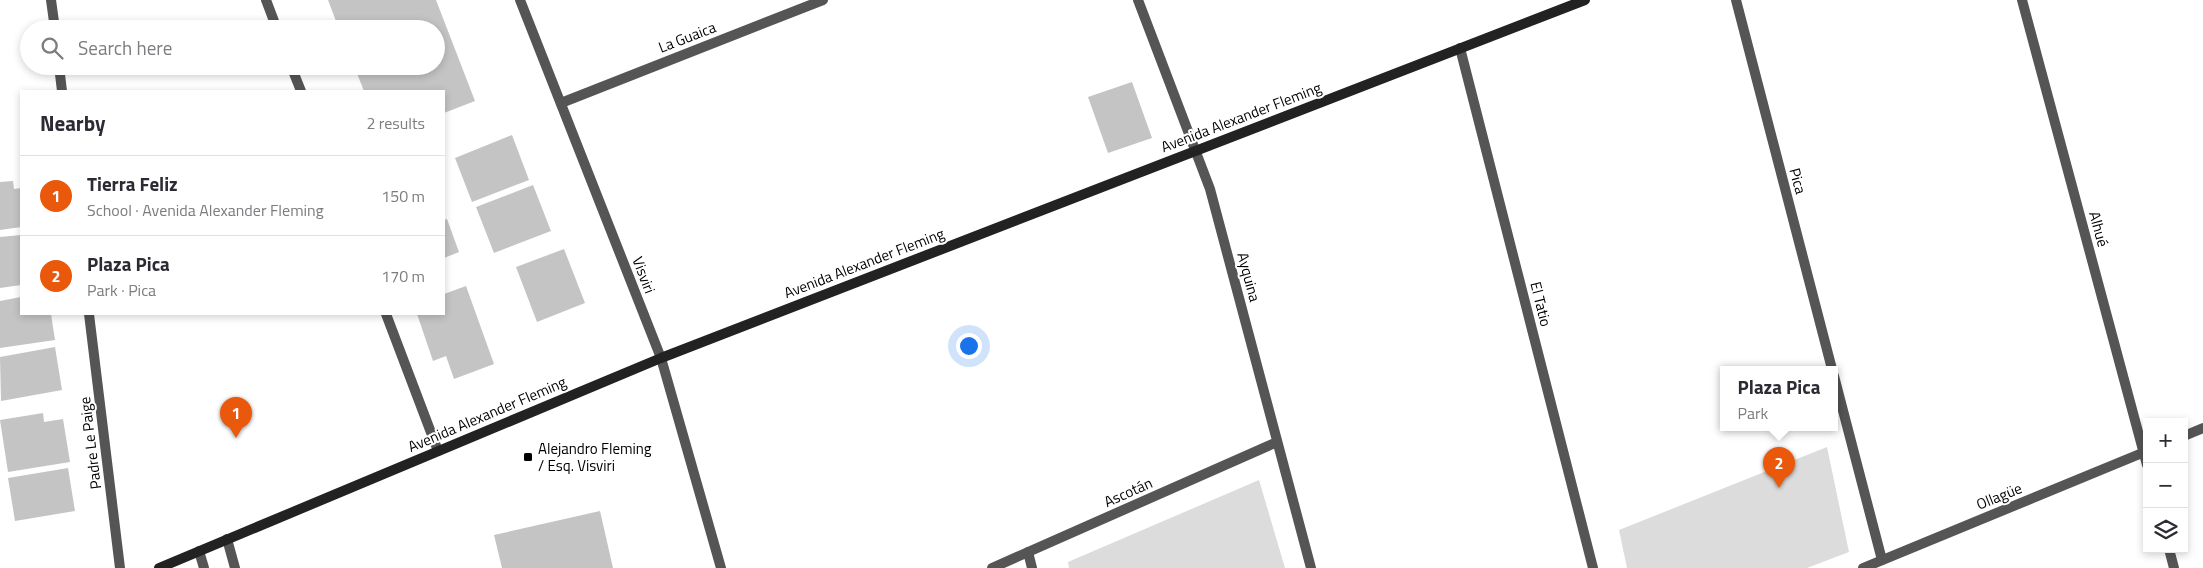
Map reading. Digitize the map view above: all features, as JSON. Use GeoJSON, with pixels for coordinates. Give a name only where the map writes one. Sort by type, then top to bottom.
{"type":"FeatureCollection","features":[{"type":"Feature","properties":{"kind":"main road","name":"Avenida Alexander Fleming"},"geometry":{"type":"LineString","coordinates":[[159,568],[661,358],[1584,0]]}},
{"type":"Feature","properties":{"kind":"street"},"geometry":{"type":"LineString","coordinates":[[51,0],[54,20]]}},
{"type":"Feature","properties":{"kind":"street"},"geometry":{"type":"LineString","coordinates":[[266,0],[274,20]]}},
{"type":"Feature","properties":{"kind":"street","name":"Visviri"},"geometry":{"type":"LineString","coordinates":[[520,0],[661,358],[721,568]]}},
{"type":"Feature","properties":{"kind":"street","name":"La Guaica"},"geometry":{"type":"LineString","coordinates":[[561,103],[823,0]]}},
{"type":"Feature","properties":{"kind":"street","name":"Ayquina"},"geometry":{"type":"LineString","coordinates":[[1138,0],[1197,150],[1210,189],[1311,568]]}},
{"type":"Feature","properties":{"kind":"street","name":"Pica"},"geometry":{"type":"LineString","coordinates":[[1736,0],[1831,366]]}},
{"type":"Feature","properties":{"kind":"street","name":"Alhué"},"geometry":{"type":"LineString","coordinates":[[2022,0],[2143,445]]}},
{"type":"Feature","properties":{"kind":"street","name":"El Tatio"},"geometry":{"type":"LineString","coordinates":[[1460,48],[1593,568]]}},
{"type":"Feature","properties":{"kind":"street"},"geometry":{"type":"LineString","coordinates":[[60,75],[62,90]]}},
{"type":"Feature","properties":{"kind":"street"},"geometry":{"type":"LineString","coordinates":[[295,75],[301,90]]}},
{"type":"Feature","properties":{"kind":"street","name":"Padre Le Paige"},"geometry":{"type":"LineString","coordinates":[[90,315],[120,568]]}},
{"type":"Feature","properties":{"kind":"street"},"geometry":{"type":"LineString","coordinates":[[386,315],[438,451]]}},
{"type":"Feature","properties":{"kind":"street"},"geometry":{"type":"LineString","coordinates":[[1838,391],[1882,560]]}},
{"type":"Feature","properties":{"kind":"street"},"geometry":{"type":"LineString","coordinates":[[2188,434],[2203,428]]}},
{"type":"Feature","properties":{"kind":"street","name":"Ascotán"},"geometry":{"type":"LineString","coordinates":[[992,568],[1277,442]]}},
{"type":"Feature","properties":{"kind":"street","name":"Ollagüe"},"geometry":{"type":"LineString","coordinates":[[1863,568],[2143,453]]}},
{"type":"Feature","properties":{"kind":"street"},"geometry":{"type":"LineString","coordinates":[[227,539],[235,568]]}},
{"type":"Feature","properties":{"kind":"street"},"geometry":{"type":"LineString","coordinates":[[199,551],[204,568]]}},
{"type":"Feature","properties":{"kind":"street"},"geometry":{"type":"LineString","coordinates":[[1028,552],[1032,568]]}},
{"type":"Feature","properties":{"kind":"street"},"geometry":{"type":"LineString","coordinates":[[2170,553],[2174,568]]}},
{"type":"Feature","properties":{"kind":"shaded area"},"geometry":{"type":"Polygon","coordinates":[[[1827,447],[1849,552],[1807,568],[1627,568],[1619,530],[1827,447]]]}},
{"type":"Feature","properties":{"kind":"shaded area"},"geometry":{"type":"Polygon","coordinates":[[[1259,480],[1285,568],[1069,568],[1068,562],[1259,480]]]}},
{"type":"Feature","properties":{"kind":"building"},"geometry":{"type":"Polygon","coordinates":[[[328,0],[436,0],[444,20],[336,20],[328,0]]]}},
{"type":"Feature","properties":{"kind":"building"},"geometry":{"type":"Polygon","coordinates":[[[445,23],[475,101],[445,113],[445,90],[364,90],[358,75],[445,75],[445,23]]]}},
{"type":"Feature","properties":{"kind":"building"},"geometry":{"type":"Polygon","coordinates":[[[1132,82],[1152,138],[1108,153],[1088,97],[1132,82]]]}},
{"type":"Feature","properties":{"kind":"building"},"geometry":{"type":"Polygon","coordinates":[[[512,135],[529,180],[472,202],[455,158],[512,135]]]}},
{"type":"Feature","properties":{"kind":"building"},"geometry":{"type":"Polygon","coordinates":[[[13,181],[14,189],[20,188],[20,227],[0,230],[0,182],[13,181]]]}},
{"type":"Feature","properties":{"kind":"building"},"geometry":{"type":"Polygon","coordinates":[[[533,185],[551,231],[494,253],[476,207],[533,185]]]}},
{"type":"Feature","properties":{"kind":"building"},"geometry":{"type":"Polygon","coordinates":[[[447,219],[459,252],[445,258],[445,220],[447,219]]]}},
{"type":"Feature","properties":{"kind":"building"},"geometry":{"type":"Polygon","coordinates":[[[20,235],[20,285],[0,288],[0,237],[20,235]]]}},
{"type":"Feature","properties":{"kind":"building"},"geometry":{"type":"Polygon","coordinates":[[[564,249],[585,303],[537,322],[516,267],[564,249]]]}},
{"type":"Feature","properties":{"kind":"building"},"geometry":{"type":"Polygon","coordinates":[[[466,286],[494,364],[454,379],[446,356],[433,361],[417,315],[445,315],[445,294],[466,286]]]}},
{"type":"Feature","properties":{"kind":"building"},"geometry":{"type":"Polygon","coordinates":[[[20,297],[20,315],[51,315],[55,340],[0,348],[0,301],[20,297]]]}},
{"type":"Feature","properties":{"kind":"building"},"geometry":{"type":"Polygon","coordinates":[[[55,347],[62,390],[1,401],[0,357],[55,347]]]}},
{"type":"Feature","properties":{"kind":"building"},"geometry":{"type":"Polygon","coordinates":[[[43,413],[44,422],[63,419],[70,462],[8,472],[0,420],[43,413]]]}},
{"type":"Feature","properties":{"kind":"building"},"geometry":{"type":"Polygon","coordinates":[[[68,468],[75,511],[15,521],[8,478],[68,468]]]}},
{"type":"Feature","properties":{"kind":"building"},"geometry":{"type":"Polygon","coordinates":[[[600,511],[613,568],[502,568],[494,535],[600,511]]]}},
{"type":"Feature","properties":{"kind":"place","name":"Tierra Feliz"},"geometry":{"type":"Point","coordinates":[236,438]}},
{"type":"Feature","properties":{"kind":"place","name":"Alejandro Fleming / Esq. Visviri"},"geometry":{"type":"Point","coordinates":[528,457]}},
{"type":"Feature","properties":{"kind":"place","name":"Plaza Pica"},"geometry":{"type":"Point","coordinates":[1779,488]}}]}
